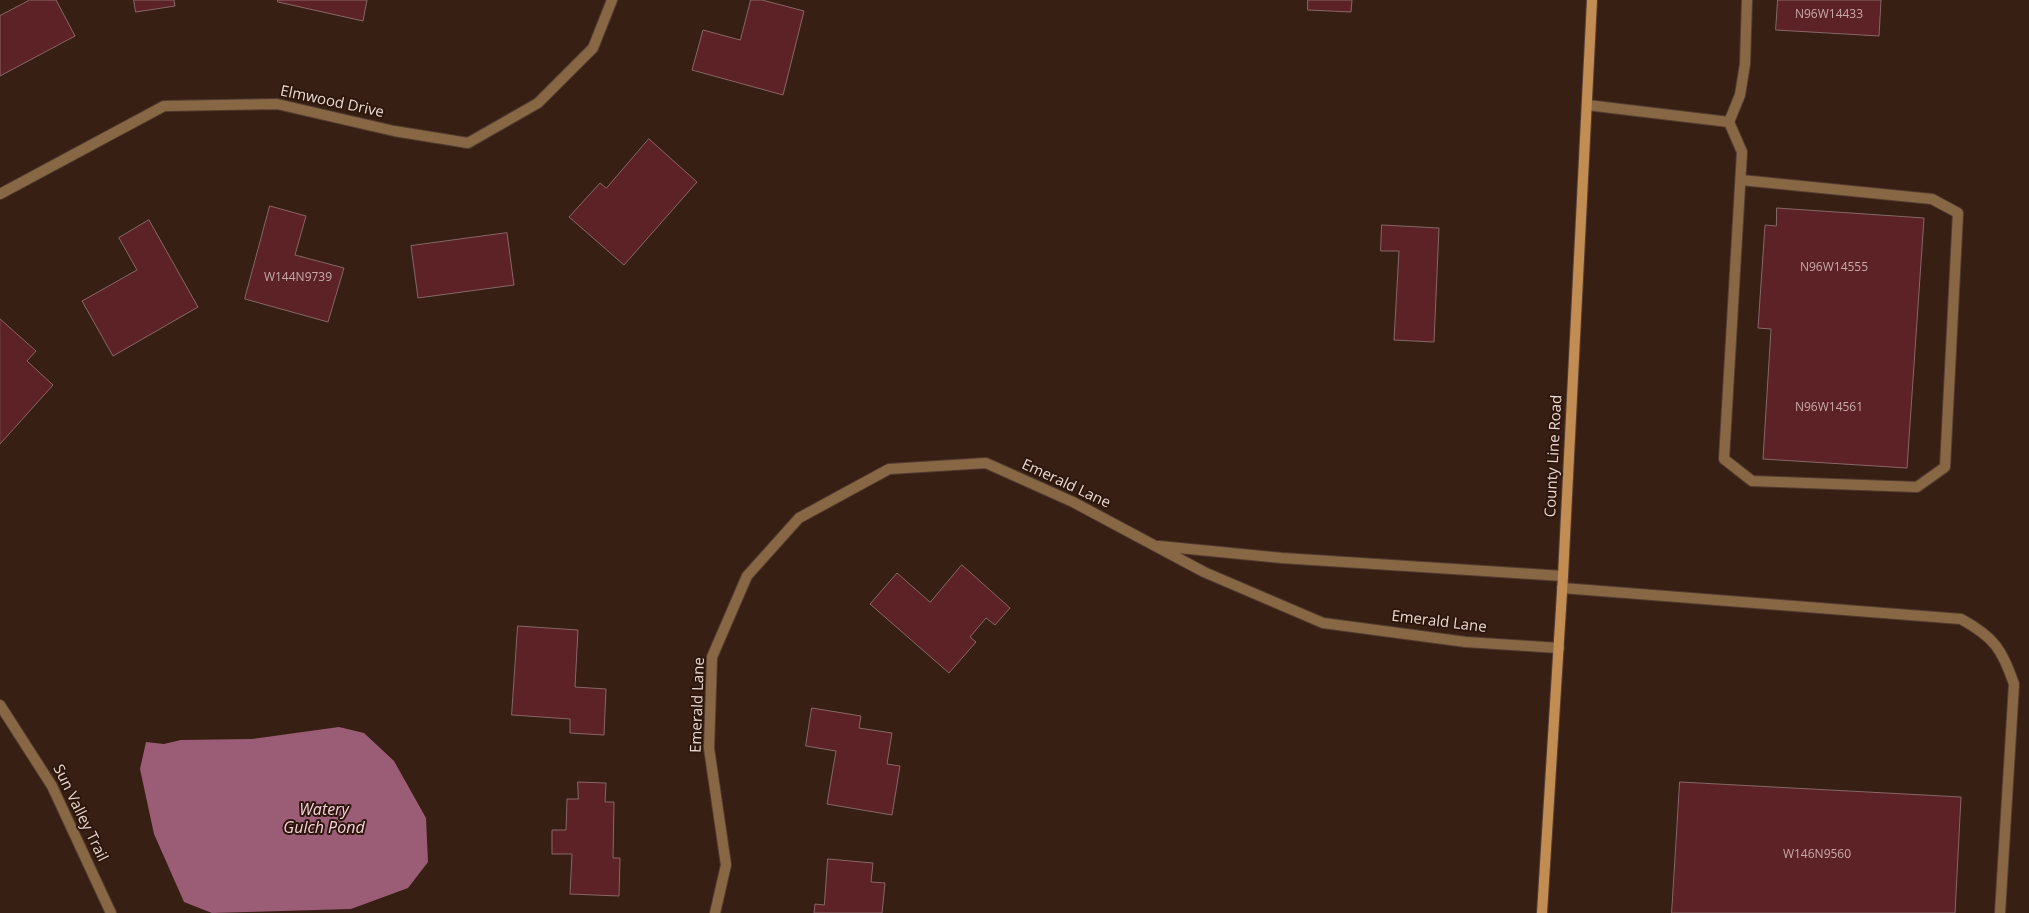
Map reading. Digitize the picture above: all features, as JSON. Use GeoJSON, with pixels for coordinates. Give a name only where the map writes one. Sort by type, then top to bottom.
{"type":"FeatureCollection","features":[{"type":"Feature","properties":{"kind":"main road","name":"County Line Road"},"geometry":{"type":"LineString","coordinates":[[1542,913],[1563,576],[1592,0]]}},
{"type":"Feature","properties":{"kind":"street","name":"Elmwood Drive"},"geometry":{"type":"LineString","coordinates":[[0,194],[164,106],[277,104],[394,132],[468,143],[538,103],[593,48],[612,0]]}},
{"type":"Feature","properties":{"kind":"street"},"geometry":{"type":"LineString","coordinates":[[1740,180],[1932,199],[1958,213],[1945,466],[1917,487],[1752,480],[1724,459],[1740,180],[1742,152],[1729,122],[1740,95],[1744,64],[1747,0]]}},
{"type":"Feature","properties":{"kind":"street"},"geometry":{"type":"LineString","coordinates":[[1587,105],[1729,122]]}},
{"type":"Feature","properties":{"kind":"street","name":"Emerald Lane"},"geometry":{"type":"LineString","coordinates":[[715,913],[726,866],[709,748],[712,657],[746,576],[799,518],[889,470],[986,464],[1073,502],[1204,572],[1323,622],[1466,642],[1559,648]]}},
{"type":"Feature","properties":{"kind":"street","name":"Emerald Lane"},"geometry":{"type":"LineString","coordinates":[[1153,545],[1282,558],[1563,576]]}},
{"type":"Feature","properties":{"kind":"street"},"geometry":{"type":"LineString","coordinates":[[1562,588],[1962,619],[1984,632],[2005,656],[2014,684],[2000,913]]}},
{"type":"Feature","properties":{"kind":"street","name":"Sun Valley Trail"},"geometry":{"type":"LineString","coordinates":[[0,705],[52,786],[111,913]]}},
{"type":"Feature","properties":{"kind":"water","name":"Watery Gulch Pond"},"geometry":{"type":"Polygon","coordinates":[[[339,727],[364,733],[394,761],[426,818],[428,862],[408,888],[351,909],[212,913],[184,902],[154,834],[140,769],[146,742],[164,744],[181,740],[252,739],[339,727]]]}},
{"type":"Feature","properties":{"kind":"building"},"geometry":{"type":"Polygon","coordinates":[[[30,0],[56,0],[75,36],[0,76],[0,16],[30,0]]]}},
{"type":"Feature","properties":{"kind":"building"},"geometry":{"type":"Polygon","coordinates":[[[134,0],[174,0],[175,6],[136,12],[134,0]]]}},
{"type":"Feature","properties":{"kind":"building"},"geometry":{"type":"Polygon","coordinates":[[[278,0],[367,0],[363,21],[278,2],[278,0]]]}},
{"type":"Feature","properties":{"kind":"building"},"geometry":{"type":"Polygon","coordinates":[[[751,0],[762,0],[804,11],[783,95],[692,70],[703,30],[740,40],[751,0]]]}},
{"type":"Feature","properties":{"kind":"building"},"geometry":{"type":"Polygon","coordinates":[[[1308,0],[1352,0],[1351,12],[1308,10],[1308,0]]]}},
{"type":"Feature","properties":{"kind":"building"},"geometry":{"type":"Polygon","coordinates":[[[1778,0],[1881,0],[1879,36],[1776,30],[1778,0]]]}},
{"type":"Feature","properties":{"kind":"building"},"geometry":{"type":"Polygon","coordinates":[[[649,139],[697,182],[624,265],[569,217],[600,183],[606,188],[649,139]]]}},
{"type":"Feature","properties":{"kind":"building"},"geometry":{"type":"Polygon","coordinates":[[[270,206],[306,216],[295,255],[344,268],[328,322],[245,299],[270,206]]]}},
{"type":"Feature","properties":{"kind":"building"},"geometry":{"type":"Polygon","coordinates":[[[1777,208],[1924,218],[1907,468],[1763,459],[1771,329],[1758,328],[1765,225],[1776,226],[1777,208]]]}},
{"type":"Feature","properties":{"kind":"building"},"geometry":{"type":"Polygon","coordinates":[[[149,220],[198,307],[113,356],[82,301],[137,270],[119,238],[149,220]]]}},
{"type":"Feature","properties":{"kind":"building"},"geometry":{"type":"Polygon","coordinates":[[[1382,225],[1439,228],[1434,342],[1394,340],[1399,251],[1381,251],[1382,225]]]}},
{"type":"Feature","properties":{"kind":"building"},"geometry":{"type":"Polygon","coordinates":[[[507,233],[514,285],[418,298],[411,246],[507,233]]]}},
{"type":"Feature","properties":{"kind":"building"},"geometry":{"type":"Polygon","coordinates":[[[0,319],[36,351],[27,361],[53,385],[0,444],[0,319]]]}},
{"type":"Feature","properties":{"kind":"building"},"geometry":{"type":"Polygon","coordinates":[[[962,565],[1010,608],[995,625],[986,618],[970,637],[976,642],[949,673],[870,604],[897,573],[930,602],[962,565]]]}},
{"type":"Feature","properties":{"kind":"building"},"geometry":{"type":"Polygon","coordinates":[[[518,626],[578,630],[575,687],[606,689],[604,735],[570,733],[570,719],[512,715],[518,626]]]}},
{"type":"Feature","properties":{"kind":"building"},"geometry":{"type":"Polygon","coordinates":[[[812,708],[861,716],[859,728],[892,733],[887,764],[900,766],[892,815],[827,804],[836,751],[806,746],[812,708]]]}},
{"type":"Feature","properties":{"kind":"building"},"geometry":{"type":"Polygon","coordinates":[[[578,782],[606,783],[605,802],[614,802],[613,858],[620,858],[619,896],[570,894],[572,854],[552,854],[552,830],[566,830],[567,799],[578,799],[578,782]]]}},
{"type":"Feature","properties":{"kind":"building"},"geometry":{"type":"Polygon","coordinates":[[[1680,782],[1961,797],[1955,913],[1672,913],[1680,782]]]}},
{"type":"Feature","properties":{"kind":"building"},"geometry":{"type":"Polygon","coordinates":[[[828,859],[873,863],[871,882],[885,883],[882,913],[814,913],[815,904],[824,905],[828,859]]]}}]}
